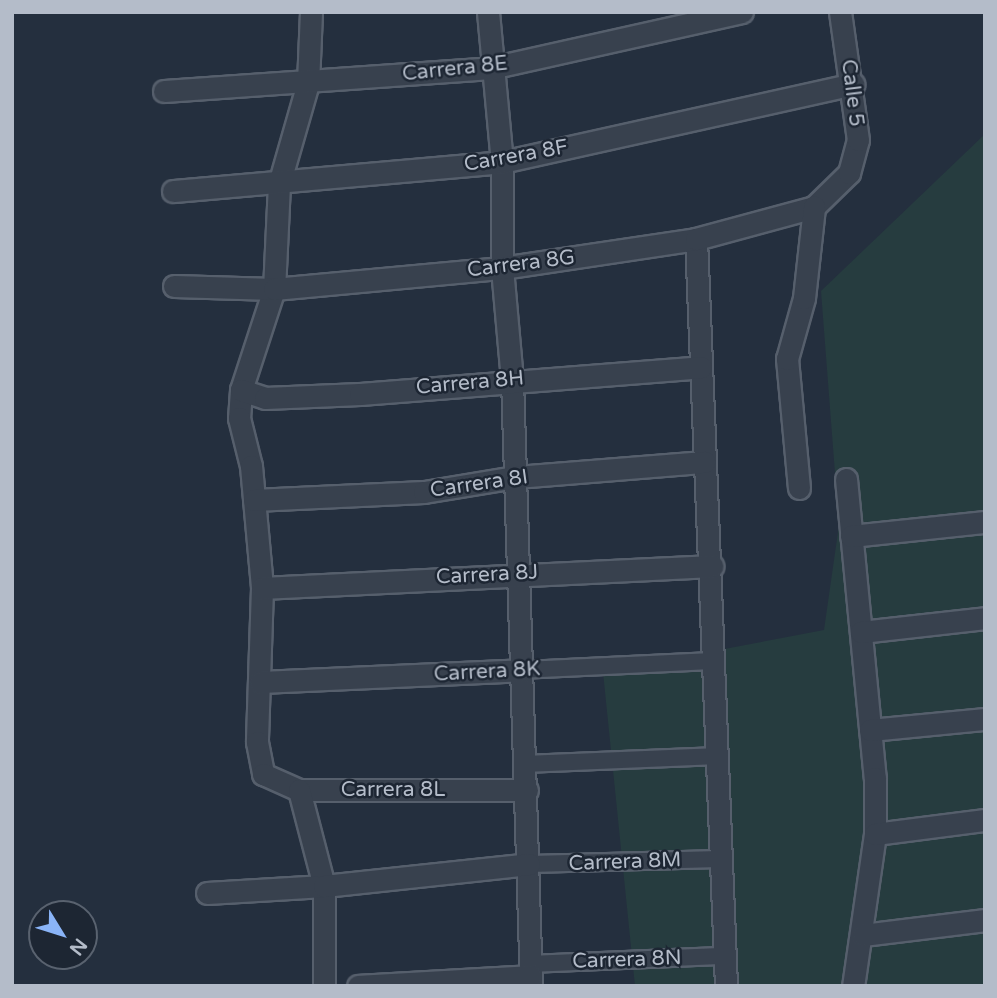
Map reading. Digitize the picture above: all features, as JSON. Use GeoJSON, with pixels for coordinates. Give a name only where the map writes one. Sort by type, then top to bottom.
{"type":"FeatureCollection","features":[{"type":"Feature","properties":{"kind":"street"},"geometry":{"type":"LineString","coordinates":[[260,682],[262,588],[254,500],[239,418],[241,390],[274,289],[279,184],[308,83],[311,12]]}},
{"type":"Feature","properties":{"kind":"street"},"geometry":{"type":"LineString","coordinates":[[358,986],[531,975],[512,379],[502,268],[502,162],[491,68],[488,12]]}},
{"type":"Feature","properties":{"kind":"street","name":"Carrera 8E"},"geometry":{"type":"LineString","coordinates":[[164,91],[308,83],[491,68],[742,12]]}},
{"type":"Feature","properties":{"kind":"street","name":"Calle 5"},"geometry":{"type":"LineString","coordinates":[[841,12],[853,85],[858,140],[849,173]]}},
{"type":"Feature","properties":{"kind":"street","name":"Carrera 8F"},"geometry":{"type":"LineString","coordinates":[[173,191],[279,184],[502,162],[853,85]]}},
{"type":"Feature","properties":{"kind":"street","name":"Carrera 8G"},"geometry":{"type":"LineString","coordinates":[[174,286],[274,289],[502,268],[696,239],[814,207],[849,173]]}},
{"type":"Feature","properties":{"kind":"street"},"geometry":{"type":"LineString","coordinates":[[799,488],[787,359],[804,298],[814,207]]}},
{"type":"Feature","properties":{"kind":"street"},"geometry":{"type":"LineString","coordinates":[[696,239],[712,566],[726,986]]}},
{"type":"Feature","properties":{"kind":"street","name":"Carrera 8H"},"geometry":{"type":"LineString","coordinates":[[241,390],[265,398],[346,395],[512,379],[701,367]]}},
{"type":"Feature","properties":{"kind":"street","name":"Carrera 8I"},"geometry":{"type":"LineString","coordinates":[[254,500],[424,492],[516,477],[705,462]]}},
{"type":"Feature","properties":{"kind":"street"},"geometry":{"type":"LineString","coordinates":[[846,479],[870,730],[875,834],[863,934],[853,986]]}},
{"type":"Feature","properties":{"kind":"street"},"geometry":{"type":"LineString","coordinates":[[851,536],[985,522]]}},
{"type":"Feature","properties":{"kind":"street","name":"Carrera 8J"},"geometry":{"type":"LineString","coordinates":[[262,588],[519,573],[712,566]]}},
{"type":"Feature","properties":{"kind":"street"},"geometry":{"type":"LineString","coordinates":[[860,632],[985,618]]}},
{"type":"Feature","properties":{"kind":"street","name":"Carrera 8K"},"geometry":{"type":"LineString","coordinates":[[260,682],[715,662]]}},
{"type":"Feature","properties":{"kind":"street","name":"Carrera 8L"},"geometry":{"type":"LineString","coordinates":[[260,682],[257,742],[264,774],[299,790],[527,790]]}},
{"type":"Feature","properties":{"kind":"street"},"geometry":{"type":"LineString","coordinates":[[870,730],[985,719]]}},
{"type":"Feature","properties":{"kind":"street"},"geometry":{"type":"LineString","coordinates":[[526,764],[717,756]]}},
{"type":"Feature","properties":{"kind":"street"},"geometry":{"type":"LineString","coordinates":[[299,790],[324,886],[324,986]]}},
{"type":"Feature","properties":{"kind":"street"},"geometry":{"type":"LineString","coordinates":[[875,834],[985,820]]}},
{"type":"Feature","properties":{"kind":"street","name":"Carrera 8M"},"geometry":{"type":"LineString","coordinates":[[529,864],[721,859]]}},
{"type":"Feature","properties":{"kind":"street"},"geometry":{"type":"LineString","coordinates":[[207,893],[324,886],[529,864]]}},
{"type":"Feature","properties":{"kind":"street"},"geometry":{"type":"LineString","coordinates":[[863,934],[985,919]]}},
{"type":"Feature","properties":{"kind":"street","name":"Carrera 8N"},"geometry":{"type":"LineString","coordinates":[[531,975],[724,956]]}},
{"type":"Feature","properties":{"kind":"green space"},"geometry":{"type":"Polygon","coordinates":[[[985,134],[985,986],[635,986],[603,672],[824,630],[839,525],[821,291],[985,134]]]}}]}
